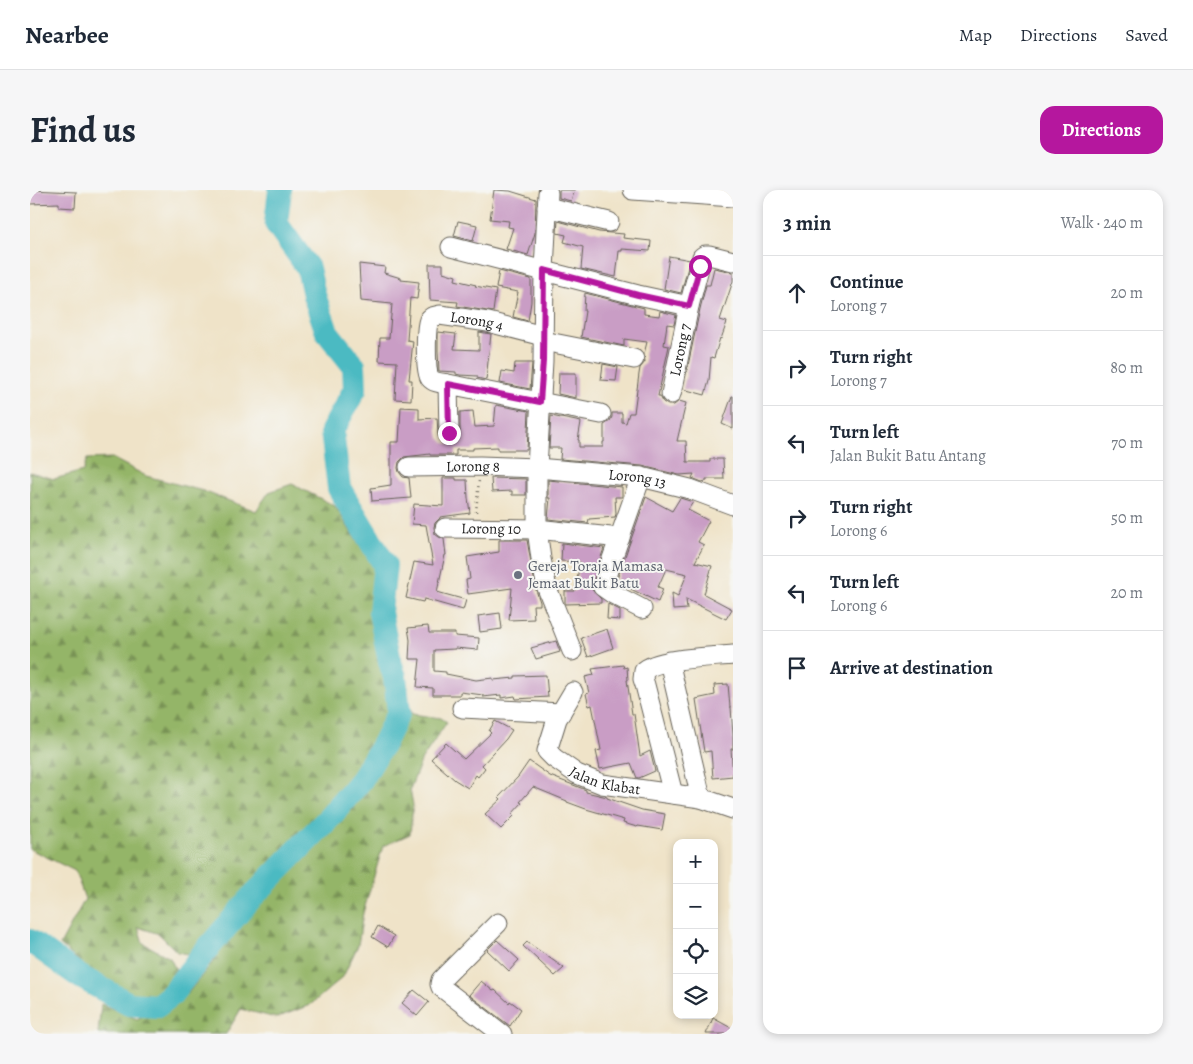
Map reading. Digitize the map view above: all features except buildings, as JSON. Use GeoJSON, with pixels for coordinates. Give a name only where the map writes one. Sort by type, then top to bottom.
{"type":"FeatureCollection","features":[{"type":"Feature","properties":{"kind":"street"},"geometry":{"type":"LineString","coordinates":[[633,190],[733,197]]}},
{"type":"Feature","properties":{"kind":"street"},"geometry":{"type":"LineString","coordinates":[[572,651],[547,588],[537,529],[537,468],[543,361],[544,195],[610,222]]}},
{"type":"Feature","properties":{"kind":"street","name":"Lorong 7"},"geometry":{"type":"LineString","coordinates":[[451,247],[638,295],[689,306]]}},
{"type":"Feature","properties":{"kind":"street","name":"Lorong 7"},"geometry":{"type":"LineString","coordinates":[[671,394],[689,306],[702,257],[709,255],[733,261]]}},
{"type":"Feature","properties":{"kind":"street","name":"Lorong 4"},"geometry":{"type":"LineString","coordinates":[[448,384],[432,380],[428,372],[426,357],[428,322],[432,317],[440,315],[488,322],[543,338]]}},
{"type":"Feature","properties":{"kind":"street"},"geometry":{"type":"LineString","coordinates":[[543,338],[634,359]]}},
{"type":"Feature","properties":{"kind":"street"},"geometry":{"type":"LineString","coordinates":[[449,433],[448,384],[601,414]]}},
{"type":"Feature","properties":{"kind":"street","name":"Lorong 8"},"geometry":{"type":"LineString","coordinates":[[409,467],[480,466],[537,468]]}},
{"type":"Feature","properties":{"kind":"street","name":"Lorong 13"},"geometry":{"type":"LineString","coordinates":[[537,468],[642,477],[690,489],[733,505]]}},
{"type":"Feature","properties":{"kind":"street"},"geometry":{"type":"LineString","coordinates":[[642,477],[603,587],[642,610]]}},
{"type":"Feature","properties":{"kind":"street","name":"Lorong 10"},"geometry":{"type":"LineString","coordinates":[[445,528],[537,529],[620,538]]}},
{"type":"Feature","properties":{"kind":"street"},"geometry":{"type":"LineString","coordinates":[[673,794],[644,679],[644,671],[646,668],[669,661],[733,655]]}},
{"type":"Feature","properties":{"kind":"street"},"geometry":{"type":"LineString","coordinates":[[669,661],[701,798]]}},
{"type":"Feature","properties":{"kind":"street","name":"Jalan Klabat"},"geometry":{"type":"LineString","coordinates":[[573,692],[558,719],[547,751],[554,758],[576,774],[602,784],[701,798],[733,809]]}},
{"type":"Feature","properties":{"kind":"street"},"geometry":{"type":"LineString","coordinates":[[462,708],[561,713]]}},
{"type":"Feature","properties":{"kind":"street"},"geometry":{"type":"LineString","coordinates":[[498,924],[441,980],[440,984],[441,987],[502,1034]]}},
{"type":"Feature","properties":{"kind":"path"},"geometry":{"type":"LineString","coordinates":[[475,529],[480,466]]}},
{"type":"Feature","properties":{"kind":"green space"},"geometry":{"type":"Polygon","coordinates":[[[112,458],[146,476],[203,491],[256,511],[269,492],[292,484],[335,506],[358,543],[378,569],[375,616],[412,714],[441,718],[447,722],[422,759],[410,789],[413,805],[410,834],[383,846],[363,913],[358,945],[343,977],[310,1005],[276,1018],[241,1009],[226,1034],[98,1034],[101,1004],[137,1019],[188,993],[215,959],[177,952],[159,934],[138,927],[143,943],[170,958],[178,974],[161,993],[144,998],[102,981],[60,945],[85,899],[75,871],[30,849],[30,472],[54,479],[83,471],[87,459],[112,458]]]}},
{"type":"Feature","properties":{"kind":"waterway"},"geometry":{"type":"LineString","coordinates":[[30,941],[79,976],[129,1004],[157,1006],[171,995],[202,955],[252,897],[329,818],[361,780],[382,746],[399,712],[395,677],[380,612],[385,565],[339,488],[332,431],[355,389],[354,366],[327,332],[314,295],[308,268],[276,223],[280,190]]}},
{"type":"Feature","properties":{"kind":"place","name":"Gereja Toraja Mamasa Jemaat Bukit Batu"},"geometry":{"type":"Point","coordinates":[518,575]}},
{"type":"Feature","properties":{"kind":"route"},"geometry":{"type":"LineString","coordinates":[[449,433],[448,384],[540,402],[543,361],[544,270],[638,295],[689,306],[700,266]]}}]}
